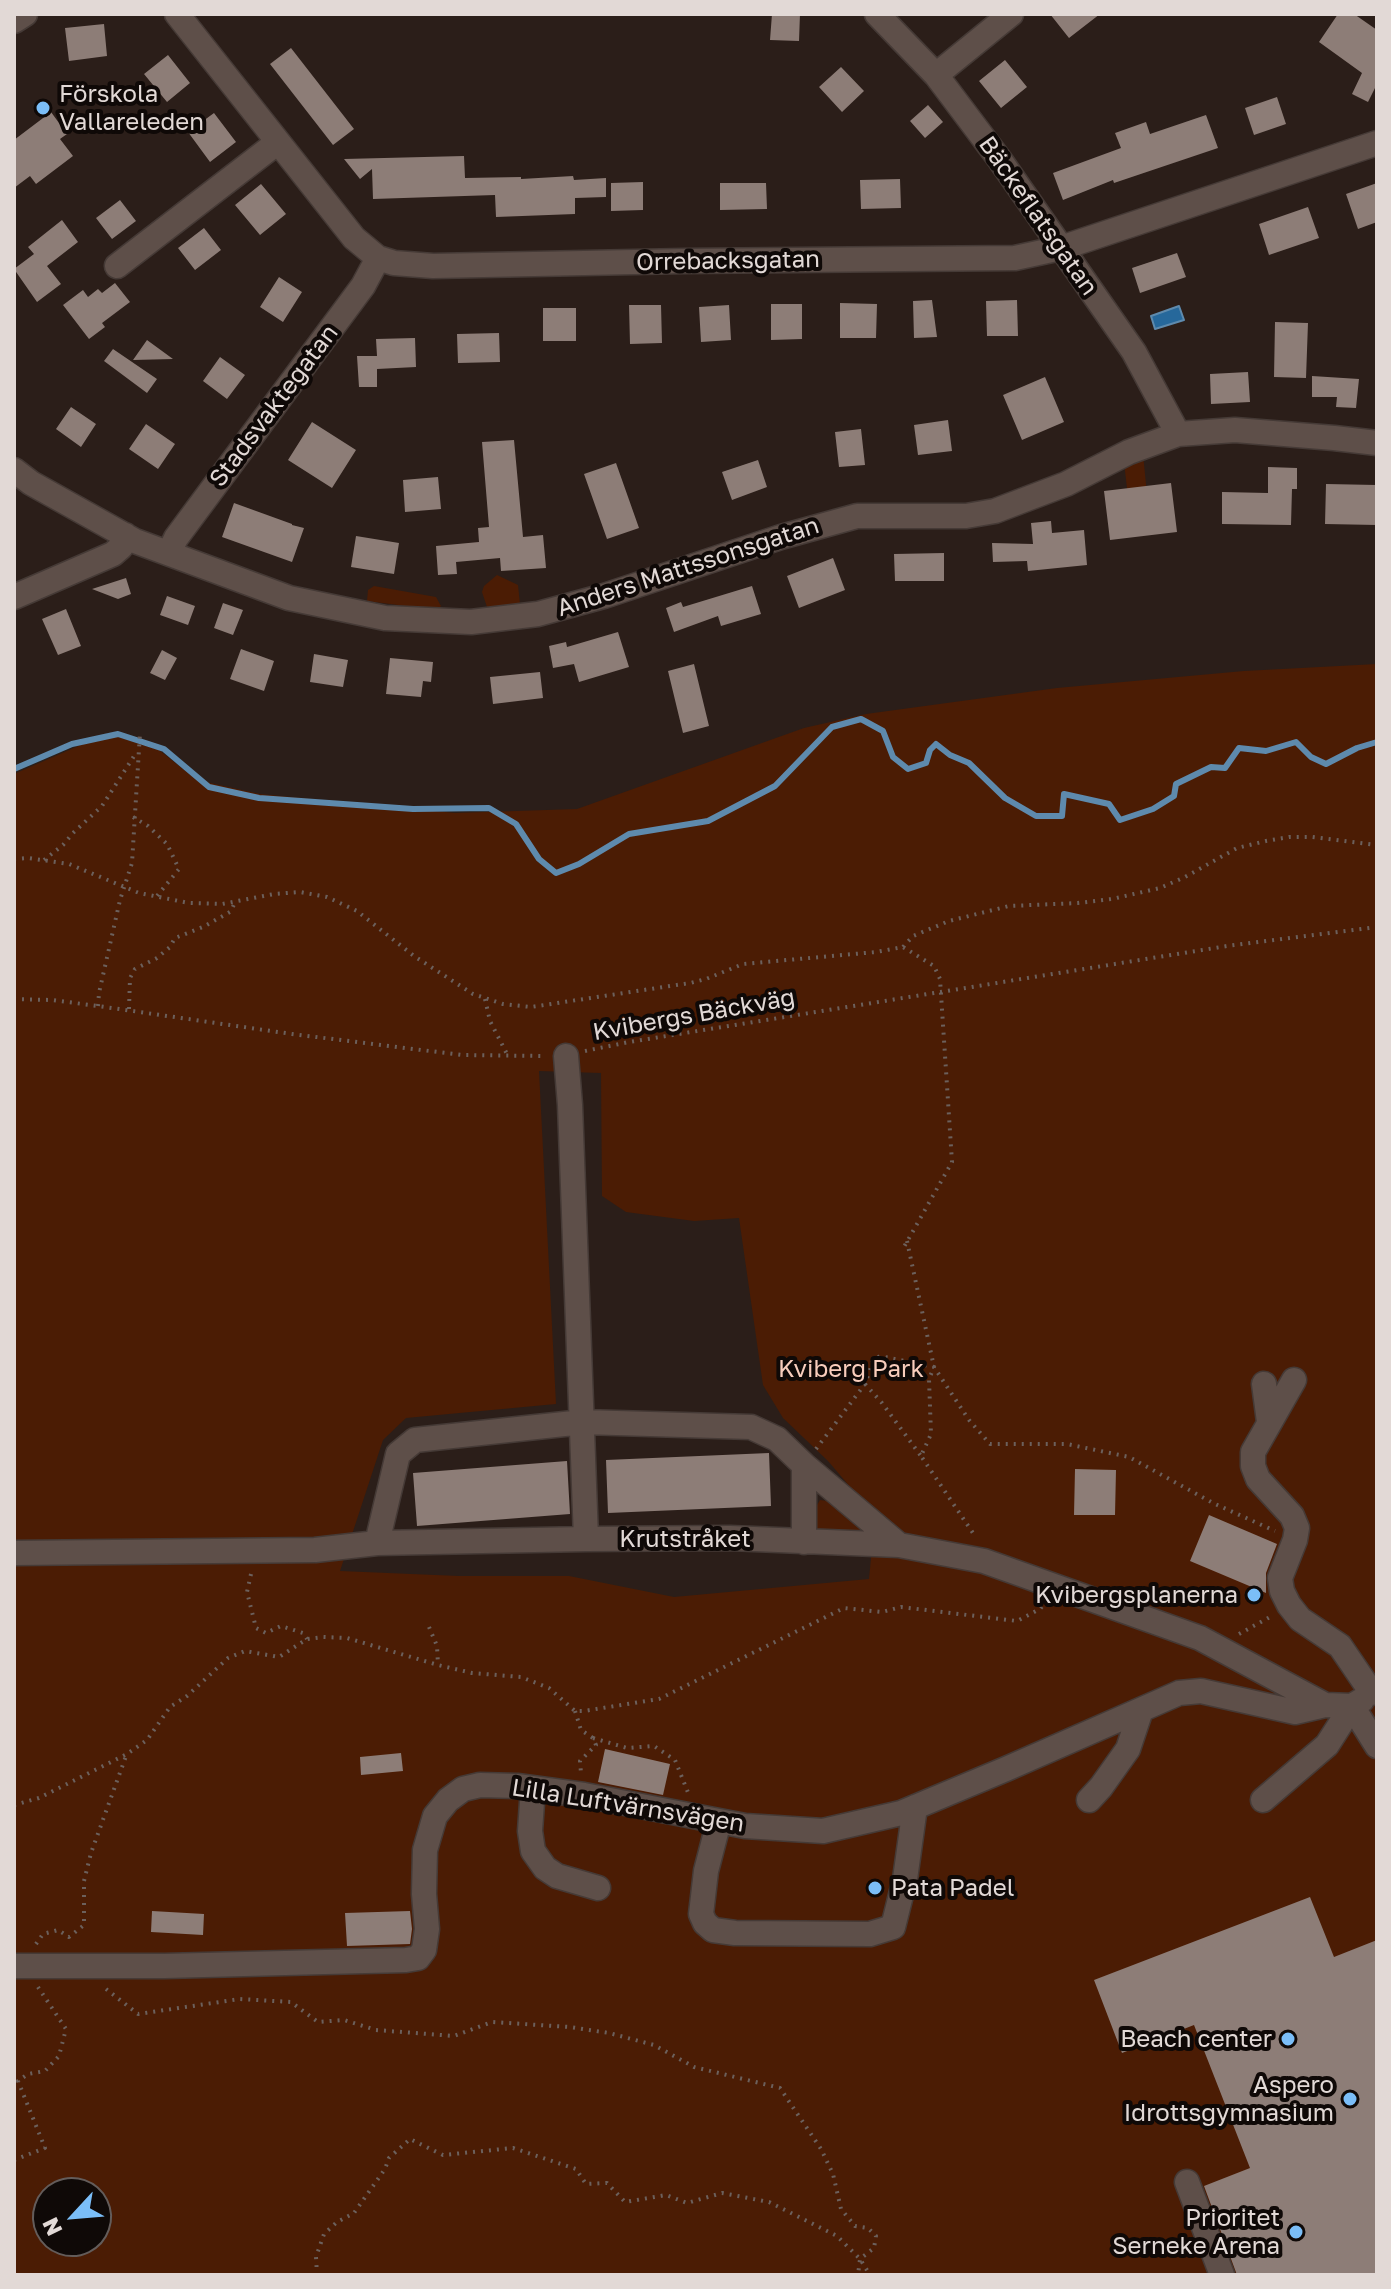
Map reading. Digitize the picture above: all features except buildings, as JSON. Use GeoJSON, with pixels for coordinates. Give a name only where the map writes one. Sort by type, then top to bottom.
{"type":"FeatureCollection","features":[{"type":"Feature","properties":{"kind":"street"},"geometry":{"type":"LineString","coordinates":[[14,21],[25,14]]}},
{"type":"Feature","properties":{"kind":"street"},"geometry":{"type":"LineString","coordinates":[[177,14],[354,238],[378,258]]}},
{"type":"Feature","properties":{"kind":"street","name":"Bäckeflatsgatan"},"geometry":{"type":"LineString","coordinates":[[877,14],[936,75],[1000,160],[1134,352],[1178,434]]}},
{"type":"Feature","properties":{"kind":"street"},"geometry":{"type":"LineString","coordinates":[[936,75],[1011,14]]}},
{"type":"Feature","properties":{"kind":"street"},"geometry":{"type":"LineString","coordinates":[[117,266],[278,142]]}},
{"type":"Feature","properties":{"kind":"street","name":"Orrebacksgatan"},"geometry":{"type":"LineString","coordinates":[[378,258],[394,263],[433,266],[1015,258],[1061,248],[1377,143]]}},
{"type":"Feature","properties":{"kind":"street","name":"Stadsvaktegatan"},"geometry":{"type":"LineString","coordinates":[[169,553],[176,538],[363,286],[378,258]]}},
{"type":"Feature","properties":{"kind":"street","name":"Anders Mattssonsgatan"},"geometry":{"type":"LineString","coordinates":[[14,470],[31,483],[125,535],[289,598],[385,618],[471,622],[538,614],[578,603],[846,518],[966,516],[995,511],[1066,484],[1129,452],[1178,434],[1235,430],[1377,443]]}},
{"type":"Feature","properties":{"kind":"street"},"geometry":{"type":"LineString","coordinates":[[14,597],[113,554],[121,547],[125,535]]}},
{"type":"Feature","properties":{"kind":"street"},"geometry":{"type":"LineString","coordinates":[[566,1056],[586,1539]]}},
{"type":"Feature","properties":{"kind":"street"},"geometry":{"type":"LineString","coordinates":[[1294,1380],[1253,1452],[1253,1466],[1258,1479],[1292,1516],[1297,1528],[1280,1578],[1282,1591],[1300,1619],[1340,1646],[1367,1696],[1377,1746]]}},
{"type":"Feature","properties":{"kind":"street"},"geometry":{"type":"LineString","coordinates":[[1264,1384],[1269,1422]]}},
{"type":"Feature","properties":{"kind":"street"},"geometry":{"type":"LineString","coordinates":[[377,1543],[398,1454],[415,1440],[583,1422],[751,1427],[777,1439],[899,1545]]}},
{"type":"Feature","properties":{"kind":"street"},"geometry":{"type":"LineString","coordinates":[[804,1465],[804,1542]]}},
{"type":"Feature","properties":{"kind":"street","name":"Krutstråket"},"geometry":{"type":"LineString","coordinates":[[14,1553],[315,1550],[377,1543],[586,1539],[730,1538],[899,1545],[984,1561],[1200,1638],[1325,1705]]}},
{"type":"Feature","properties":{"kind":"street","name":"Lilla Luftvärnsvägen"},"geometry":{"type":"LineString","coordinates":[[18,1966],[418,1958],[424,1950],[427,1929],[425,1850],[435,1816],[448,1800],[463,1789],[480,1785],[584,1795],[745,1826],[823,1831],[901,1813],[1179,1693],[1201,1691],[1295,1712],[1367,1696]]}},
{"type":"Feature","properties":{"kind":"street"},"geometry":{"type":"LineString","coordinates":[[1263,1800],[1327,1745],[1367,1696]]}},
{"type":"Feature","properties":{"kind":"street"},"geometry":{"type":"LineString","coordinates":[[1089,1800],[1128,1749],[1141,1710]]}},
{"type":"Feature","properties":{"kind":"street"},"geometry":{"type":"LineString","coordinates":[[525,1787],[533,1851],[545,1868],[557,1876],[598,1888]]}},
{"type":"Feature","properties":{"kind":"street"},"geometry":{"type":"LineString","coordinates":[[708,1819],[701,1914],[713,1930],[735,1933],[870,1934],[893,1927],[905,1879],[915,1807]]}},
{"type":"Feature","properties":{"kind":"street"},"geometry":{"type":"LineString","coordinates":[[1187,2182],[1222,2275]]}},
{"type":"Feature","properties":{"kind":"path"},"geometry":{"type":"LineString","coordinates":[[98,1006],[132,863],[140,733]]}},
{"type":"Feature","properties":{"kind":"path"},"geometry":{"type":"LineString","coordinates":[[44,860],[102,806],[137,751]]}},
{"type":"Feature","properties":{"kind":"path"},"geometry":{"type":"LineString","coordinates":[[133,817],[167,844],[179,869],[157,896]]}},
{"type":"Feature","properties":{"kind":"path"},"geometry":{"type":"LineString","coordinates":[[14,859],[69,864],[139,893],[204,904],[300,892],[327,897],[357,911],[414,956],[485,999],[531,1007],[690,983],[743,964],[903,947],[913,936],[949,921],[1009,906],[1112,899],[1160,888],[1237,848],[1266,841],[1312,837],[1377,845]]}},
{"type":"Feature","properties":{"kind":"path"},"geometry":{"type":"LineString","coordinates":[[129,1010],[130,978],[135,969],[157,958],[175,938],[230,912],[236,901]]}},
{"type":"Feature","properties":{"kind":"path","name":"Kvibergs Bäckväg"},"geometry":{"type":"LineString","coordinates":[[14,999],[52,1000],[462,1055],[566,1056],[629,1042],[1227,946],[1377,927]]}},
{"type":"Feature","properties":{"kind":"path"},"geometry":{"type":"LineString","coordinates":[[903,947],[934,966],[940,979],[952,1162],[904,1247]]}},
{"type":"Feature","properties":{"kind":"path"},"geometry":{"type":"LineString","coordinates":[[485,999],[490,1021],[508,1056]]}},
{"type":"Feature","properties":{"kind":"path"},"geometry":{"type":"LineString","coordinates":[[907,1239],[934,1367],[969,1420],[990,1444],[1067,1444],[1129,1457],[1213,1503],[1295,1540]]}},
{"type":"Feature","properties":{"kind":"path"},"geometry":{"type":"LineString","coordinates":[[804,1465],[865,1384],[873,1361],[880,1356],[934,1367]]}},
{"type":"Feature","properties":{"kind":"path"},"geometry":{"type":"LineString","coordinates":[[921,1456],[931,1434],[929,1379],[934,1367]]}},
{"type":"Feature","properties":{"kind":"path"},"geometry":{"type":"LineString","coordinates":[[865,1384],[921,1456],[978,1541],[984,1561]]}},
{"type":"Feature","properties":{"kind":"path"},"geometry":{"type":"LineString","coordinates":[[257,1551],[247,1592],[256,1628],[266,1633],[281,1626],[303,1633],[307,1639]]}},
{"type":"Feature","properties":{"kind":"path"},"geometry":{"type":"LineString","coordinates":[[575,1711],[659,1699],[844,1608],[882,1612],[901,1607],[1017,1621],[1040,1609],[1054,1587]]}},
{"type":"Feature","properties":{"kind":"path"},"geometry":{"type":"LineString","coordinates":[[1214,1646],[1289,1605]]}},
{"type":"Feature","properties":{"kind":"path"},"geometry":{"type":"LineString","coordinates":[[429,1627],[437,1646],[438,1665]]}},
{"type":"Feature","properties":{"kind":"path"},"geometry":{"type":"LineString","coordinates":[[14,1805],[39,1798],[127,1754],[147,1740],[170,1707],[187,1696],[228,1658],[245,1651],[279,1657],[307,1639],[347,1638],[438,1665],[472,1673],[521,1677],[549,1688],[575,1711],[581,1730],[593,1738],[627,1748],[654,1746],[675,1760],[689,1794],[708,1819]]}},
{"type":"Feature","properties":{"kind":"path"},"geometry":{"type":"LineString","coordinates":[[584,1795],[580,1761],[596,1745],[593,1738]]}},
{"type":"Feature","properties":{"kind":"path"},"geometry":{"type":"LineString","coordinates":[[14,2160],[45,2148],[18,2081],[28,2074],[45,2071],[59,2056],[66,2029],[18,1966],[43,1934],[58,1930],[69,1937],[84,1925],[84,1881],[91,1853],[127,1754]]}},
{"type":"Feature","properties":{"kind":"path"},"geometry":{"type":"LineString","coordinates":[[79,1967],[138,2014],[240,1999],[291,2002],[318,2022],[344,2020],[376,2030],[454,2036],[492,2022],[570,2027],[654,2045],[694,2067],[780,2088],[821,2149],[833,2174],[841,2209],[855,2226],[868,2228],[876,2236],[874,2248],[860,2259],[858,2275]]}},
{"type":"Feature","properties":{"kind":"path"},"geometry":{"type":"LineString","coordinates":[[317,2275],[316,2257],[324,2234],[354,2213],[385,2169],[389,2158],[410,2139],[443,2155],[513,2148],[576,2169],[586,2184],[607,2183],[625,2202],[666,2195],[687,2203],[722,2193],[769,2202],[837,2236],[860,2259],[870,2275]]}},
{"type":"Feature","properties":{"kind":"green space"},"geometry":{"type":"Polygon","coordinates":[[[1143,454],[1148,504],[1129,506],[1124,462],[1143,454]]]}},
{"type":"Feature","properties":{"kind":"green space"},"geometry":{"type":"Polygon","coordinates":[[[497,575],[518,585],[520,604],[487,607],[482,592],[484,586],[497,575]]]}},
{"type":"Feature","properties":{"kind":"green space"},"geometry":{"type":"Polygon","coordinates":[[[374,586],[436,597],[441,606],[437,610],[367,601],[368,590],[374,586]]]}},
{"type":"Feature","properties":{"kind":"green space","name":"Kviberg Park"},"geometry":{"type":"Polygon","coordinates":[[[1377,664],[1377,2275],[14,2275],[14,774],[90,741],[116,736],[159,750],[197,780],[260,794],[455,813],[577,809],[804,728],[866,714],[1057,688],[1244,671],[1377,664]],[[539,1071],[556,1404],[406,1418],[383,1440],[340,1571],[459,1576],[569,1576],[674,1597],[869,1579],[875,1516],[828,1461],[783,1418],[763,1385],[739,1218],[694,1221],[626,1212],[602,1196],[601,1073],[539,1071]]]}},
{"type":"Feature","properties":{"kind":"green space"},"geometry":{"type":"Polygon","coordinates":[[[820,1500],[828,1501],[871,1530],[867,1540],[810,1540],[813,1512],[820,1500]]]}},
{"type":"Feature","properties":{"kind":"water"},"geometry":{"type":"Polygon","coordinates":[[[1179,306],[1184,320],[1155,329],[1151,316],[1179,306]]]}},
{"type":"Feature","properties":{"kind":"waterway"},"geometry":{"type":"LineString","coordinates":[[14,769],[72,744],[118,734],[164,749],[209,787],[259,798],[413,809],[489,808],[516,824],[539,859],[556,873],[579,864],[629,834],[708,821],[775,786],[832,727],[861,719],[883,731],[893,757],[908,769],[926,763],[930,750],[936,744],[950,755],[969,763],[1005,798],[1036,816],[1062,816],[1064,794],[1109,804],[1120,820],[1153,809],[1174,796],[1176,784],[1211,767],[1225,768],[1239,748],[1266,751],[1296,742],[1311,757],[1326,764],[1357,748],[1377,742]]}},
{"type":"Feature","properties":{"kind":"place","name":"Förskola Vallareleden"},"geometry":{"type":"Point","coordinates":[43,108]}},
{"type":"Feature","properties":{"kind":"place","name":"Kvibergsplanerna"},"geometry":{"type":"Point","coordinates":[1254,1595]}},
{"type":"Feature","properties":{"kind":"place","name":"Pata Padel"},"geometry":{"type":"Point","coordinates":[875,1888]}},
{"type":"Feature","properties":{"kind":"place","name":"Beach center"},"geometry":{"type":"Point","coordinates":[1288,2039]}},
{"type":"Feature","properties":{"kind":"place","name":"Aspero Idrottsgymnasium"},"geometry":{"type":"Point","coordinates":[1350,2099]}},
{"type":"Feature","properties":{"kind":"place","name":"Prioritet Serneke Arena"},"geometry":{"type":"Point","coordinates":[1296,2232]}}]}
